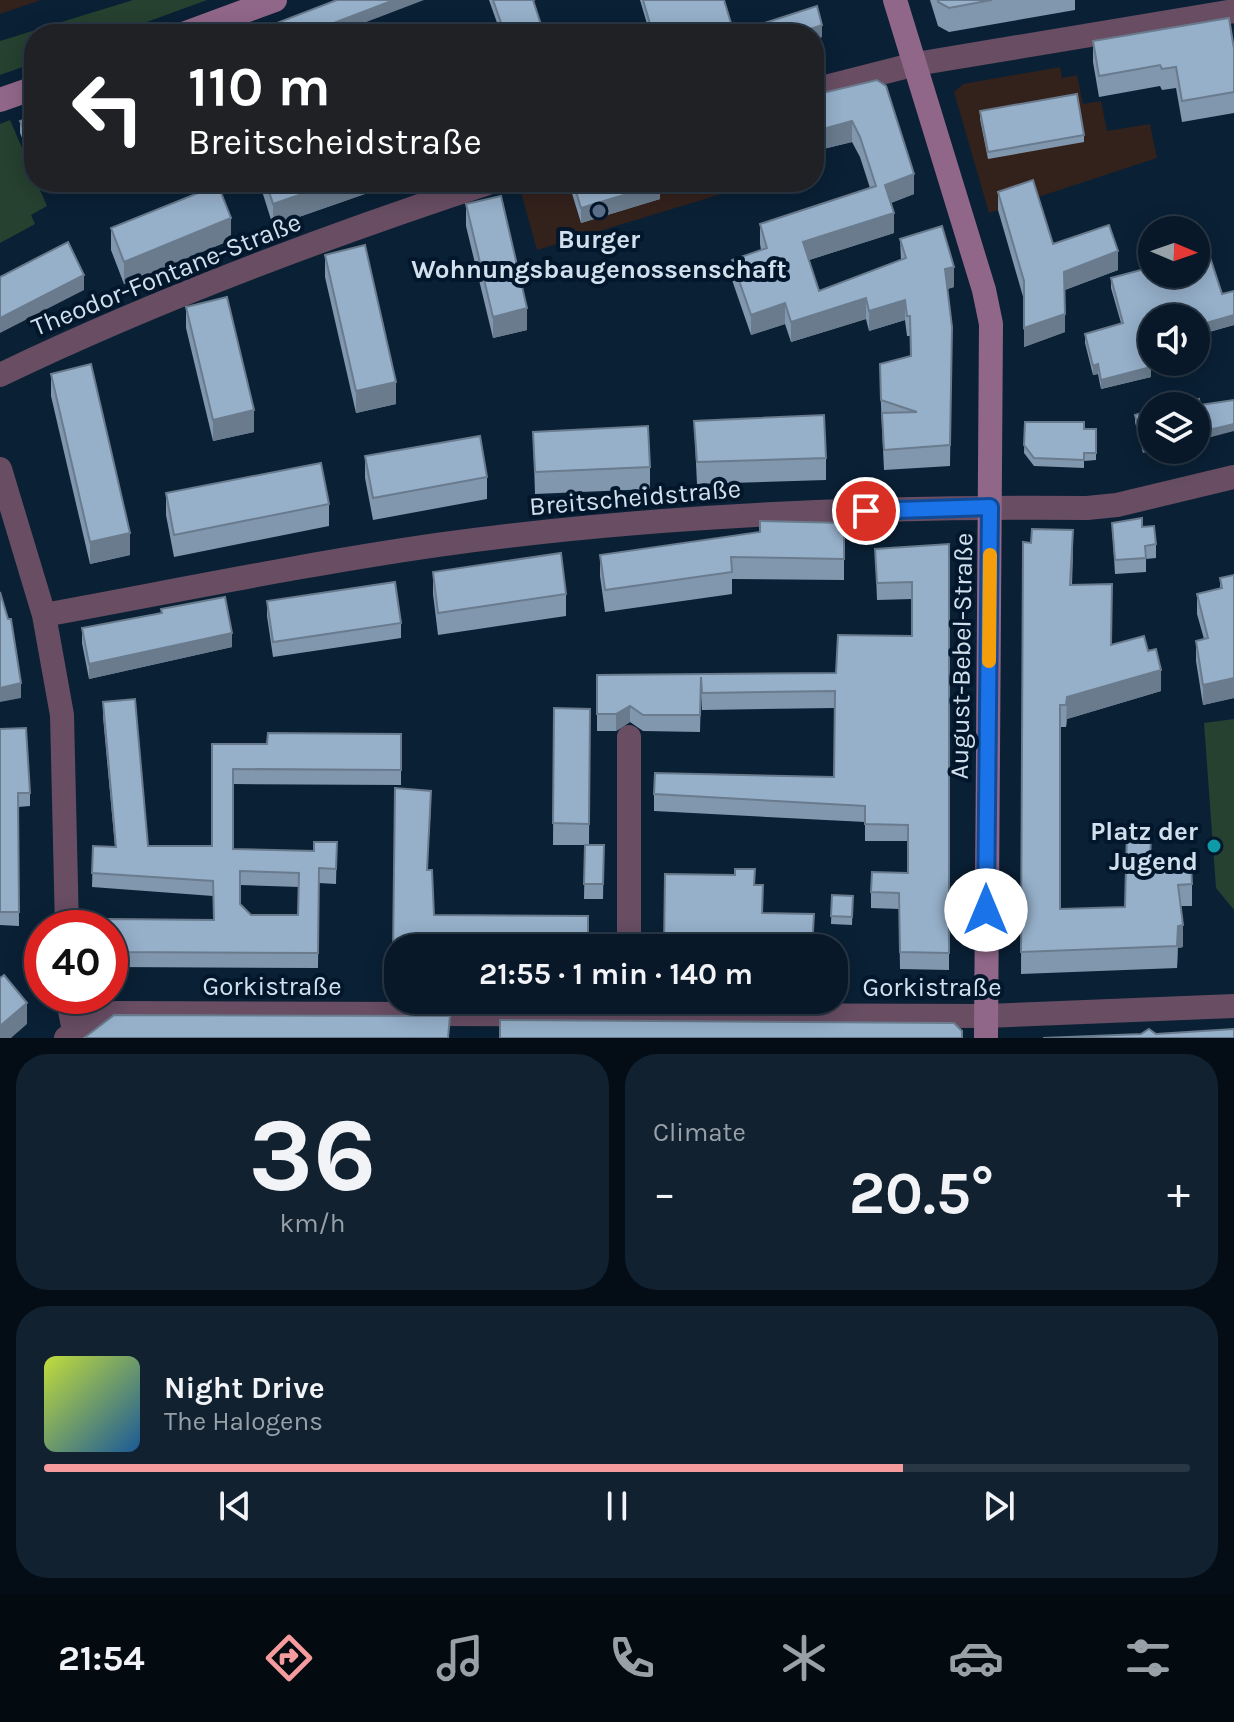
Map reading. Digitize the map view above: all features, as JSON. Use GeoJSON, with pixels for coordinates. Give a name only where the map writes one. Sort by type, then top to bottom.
{"type":"FeatureCollection","features":[{"type":"Feature","properties":{"kind":"street"},"geometry":{"type":"LineString","coordinates":[[210,24],[275,0]]}},
{"type":"Feature","properties":{"kind":"street","name":"August-Bebel-Straße"},"geometry":{"type":"LineString","coordinates":[[895,0],[989,308],[986,1027]]}},
{"type":"Feature","properties":{"kind":"street"},"geometry":{"type":"LineString","coordinates":[[824,87],[916,64],[1234,11]]}},
{"type":"Feature","properties":{"kind":"street"},"geometry":{"type":"LineString","coordinates":[[0,100],[24,92]]}},
{"type":"Feature","properties":{"kind":"street","name":"Theodor-Fontane-Straße"},"geometry":{"type":"LineString","coordinates":[[0,375],[98,329],[227,277],[463,192]]}},
{"type":"Feature","properties":{"kind":"street"},"geometry":{"type":"LineString","coordinates":[[0,469],[44,615],[65,742],[67,910]]}},
{"type":"Feature","properties":{"kind":"street","name":"Breitscheidstraße"},"geometry":{"type":"LineString","coordinates":[[44,615],[359,557],[521,535],[743,515],[1117,505],[1234,477]]}},
{"type":"Feature","properties":{"kind":"street"},"geometry":{"type":"LineString","coordinates":[[629,737],[629,934]]}},
{"type":"Feature","properties":{"kind":"street","name":"Gorkistraße"},"geometry":{"type":"LineString","coordinates":[[742,1014],[986,1027],[1234,1006]]}},
{"type":"Feature","properties":{"kind":"street","name":"Gorkistraße"},"geometry":{"type":"LineString","coordinates":[[70,1035],[98,1017],[116,1013],[474,1026],[577,1014]]}},
{"type":"Feature","properties":{"kind":"street"},"geometry":{"type":"LineString","coordinates":[[68,1014],[70,1035]]}},
{"type":"Feature","properties":{"kind":"shaded area"},"geometry":{"type":"Polygon","coordinates":[[[0,0],[41,0],[0,14],[0,0]]]}},
{"type":"Feature","properties":{"kind":"shaded area"},"geometry":{"type":"Polygon","coordinates":[[[1060,67],[1062,78],[1077,75],[1083,104],[1101,101],[1107,131],[1150,124],[1157,158],[989,213],[954,92],[963,84],[1060,67]]]}},
{"type":"Feature","properties":{"kind":"shaded area"},"geometry":{"type":"Polygon","coordinates":[[[521,192],[728,192],[537,250],[521,192]]]}},
{"type":"Feature","properties":{"kind":"green space"},"geometry":{"type":"Polygon","coordinates":[[[133,0],[207,0],[141,24],[55,24],[133,0]]]}},
{"type":"Feature","properties":{"kind":"green space"},"geometry":{"type":"Polygon","coordinates":[[[24,34],[24,67],[0,75],[0,41],[24,34]]]}},
{"type":"Feature","properties":{"kind":"green space"},"geometry":{"type":"Polygon","coordinates":[[[10,120],[24,153],[24,192],[41,192],[47,206],[31,215],[35,224],[0,243],[0,124],[10,120]]]}},
{"type":"Feature","properties":{"kind":"green space"},"geometry":{"type":"Polygon","coordinates":[[[1234,719],[1234,910],[1216,888],[1204,723],[1234,719]]]}},
{"type":"Feature","properties":{"kind":"building"},"geometry":{"type":"Polygon","coordinates":[[[337,0],[394,0],[331,24],[274,24],[337,0]]]}},
{"type":"Feature","properties":{"kind":"building"},"geometry":{"type":"Polygon","coordinates":[[[493,0],[533,0],[541,24],[501,24],[493,0]]]}},
{"type":"Feature","properties":{"kind":"building"},"geometry":{"type":"Polygon","coordinates":[[[643,0],[724,0],[731,24],[650,24],[643,0]]]}},
{"type":"Feature","properties":{"kind":"building"},"geometry":{"type":"Polygon","coordinates":[[[938,0],[992,0],[949,8],[938,0]]]}},
{"type":"Feature","properties":{"kind":"building"},"geometry":{"type":"Polygon","coordinates":[[[817,6],[822,24],[762,24],[817,6]]]}},
{"type":"Feature","properties":{"kind":"building"},"geometry":{"type":"Polygon","coordinates":[[[1229,18],[1234,49],[1234,92],[1182,101],[1176,67],[1162,69],[1160,65],[1099,76],[1093,41],[1229,18]]]}},
{"type":"Feature","properties":{"kind":"building"},"geometry":{"type":"Polygon","coordinates":[[[877,80],[886,86],[914,174],[885,185],[894,213],[803,242],[819,291],[906,258],[900,239],[942,226],[954,267],[945,269],[952,327],[950,445],[884,450],[882,413],[917,412],[881,400],[880,364],[911,356],[910,316],[907,316],[905,300],[869,311],[866,298],[791,322],[785,303],[751,315],[732,260],[767,248],[760,224],[876,186],[852,121],[824,129],[824,93],[877,80]]]}},
{"type":"Feature","properties":{"kind":"building"},"geometry":{"type":"Polygon","coordinates":[[[1077,94],[1084,135],[988,152],[980,111],[1077,94]]]}},
{"type":"Feature","properties":{"kind":"building"},"geometry":{"type":"Polygon","coordinates":[[[1033,180],[1053,244],[1109,225],[1118,251],[1064,272],[1065,314],[1024,328],[1024,281],[998,192],[1033,180]]]}},
{"type":"Feature","properties":{"kind":"building"},"geometry":{"type":"Polygon","coordinates":[[[201,192],[221,192],[231,218],[124,262],[111,228],[201,192]]]}},
{"type":"Feature","properties":{"kind":"building"},"geometry":{"type":"Polygon","coordinates":[[[269,192],[308,192],[273,204],[269,192]]]}},
{"type":"Feature","properties":{"kind":"building"},"geometry":{"type":"Polygon","coordinates":[[[576,192],[634,192],[581,208],[576,192]]]}},
{"type":"Feature","properties":{"kind":"building"},"geometry":{"type":"Polygon","coordinates":[[[501,196],[527,308],[493,317],[466,204],[501,196]]]}},
{"type":"Feature","properties":{"kind":"building"},"geometry":{"type":"Polygon","coordinates":[[[68,242],[84,275],[0,318],[0,277],[68,242]]]}},
{"type":"Feature","properties":{"kind":"building"},"geometry":{"type":"Polygon","coordinates":[[[365,245],[396,382],[356,391],[325,255],[365,245]]]}},
{"type":"Feature","properties":{"kind":"building"},"geometry":{"type":"Polygon","coordinates":[[[1210,257],[1222,294],[1234,291],[1234,315],[1210,322],[1210,304],[1138,304],[1138,370],[1101,380],[1098,364],[1093,366],[1085,334],[1123,323],[1111,278],[1138,271],[1138,288],[1210,288],[1210,257]]]}},
{"type":"Feature","properties":{"kind":"building"},"geometry":{"type":"Polygon","coordinates":[[[227,297],[254,410],[213,420],[186,307],[227,297]]]}},
{"type":"Feature","properties":{"kind":"building"},"geometry":{"type":"Polygon","coordinates":[[[91,364],[130,533],[90,542],[51,374],[91,364]]]}},
{"type":"Feature","properties":{"kind":"building"},"geometry":{"type":"Polygon","coordinates":[[[1234,400],[1234,424],[1210,430],[1210,404],[1234,400]]]}},
{"type":"Feature","properties":{"kind":"building"},"geometry":{"type":"Polygon","coordinates":[[[824,415],[826,458],[697,462],[694,421],[824,415]]]}},
{"type":"Feature","properties":{"kind":"building"},"geometry":{"type":"Polygon","coordinates":[[[1025,422],[1084,422],[1084,429],[1096,429],[1096,453],[1084,453],[1084,460],[1034,458],[1024,445],[1025,422]]]}},
{"type":"Feature","properties":{"kind":"building"},"geometry":{"type":"Polygon","coordinates":[[[648,426],[650,467],[535,472],[533,432],[648,426]]]}},
{"type":"Feature","properties":{"kind":"building"},"geometry":{"type":"Polygon","coordinates":[[[480,436],[487,477],[373,498],[365,456],[480,436]]]}},
{"type":"Feature","properties":{"kind":"building"},"geometry":{"type":"Polygon","coordinates":[[[321,463],[329,504],[174,535],[166,493],[321,463]]]}},
{"type":"Feature","properties":{"kind":"building"},"geometry":{"type":"Polygon","coordinates":[[[1142,518],[1142,527],[1154,526],[1156,544],[1145,546],[1146,558],[1115,560],[1112,523],[1142,518]]]}},
{"type":"Feature","properties":{"kind":"building"},"geometry":{"type":"Polygon","coordinates":[[[760,521],[844,523],[844,559],[731,557],[732,572],[605,590],[600,555],[760,532],[760,521]]]}},
{"type":"Feature","properties":{"kind":"building"},"geometry":{"type":"Polygon","coordinates":[[[1032,529],[1073,530],[1070,585],[1112,584],[1111,645],[1144,636],[1148,651],[1156,649],[1161,670],[1067,697],[1066,705],[1060,705],[1060,909],[1125,907],[1127,830],[1151,829],[1150,867],[1191,865],[1192,884],[1178,885],[1183,925],[1178,926],[1177,946],[1021,952],[1023,542],[1031,543],[1032,529]]]}},
{"type":"Feature","properties":{"kind":"building"},"geometry":{"type":"Polygon","coordinates":[[[949,544],[949,953],[900,952],[899,893],[871,892],[872,872],[908,873],[908,825],[865,824],[865,806],[654,794],[655,773],[834,777],[835,691],[702,693],[701,677],[700,715],[643,715],[630,706],[616,714],[597,714],[597,675],[836,673],[838,635],[912,636],[912,582],[877,583],[875,549],[949,544]]]}},
{"type":"Feature","properties":{"kind":"building"},"geometry":{"type":"Polygon","coordinates":[[[561,553],[566,594],[438,613],[433,572],[561,553]]]}},
{"type":"Feature","properties":{"kind":"building"},"geometry":{"type":"Polygon","coordinates":[[[1234,575],[1234,678],[1203,685],[1196,641],[1208,638],[1197,594],[1222,588],[1220,578],[1234,575]]]}},
{"type":"Feature","properties":{"kind":"building"},"geometry":{"type":"Polygon","coordinates":[[[395,582],[401,623],[273,642],[267,601],[395,582]]]}},
{"type":"Feature","properties":{"kind":"building"},"geometry":{"type":"Polygon","coordinates":[[[0,592],[8,619],[11,619],[21,683],[0,688],[0,592]]]}},
{"type":"Feature","properties":{"kind":"building"},"geometry":{"type":"Polygon","coordinates":[[[225,597],[232,633],[89,664],[82,628],[225,597]]]}},
{"type":"Feature","properties":{"kind":"building"},"geometry":{"type":"Polygon","coordinates":[[[135,699],[148,846],[212,846],[212,744],[267,744],[268,733],[401,734],[401,770],[233,769],[233,849],[314,851],[314,842],[337,842],[336,869],[319,868],[318,953],[128,952],[128,919],[214,920],[213,881],[92,873],[93,846],[116,847],[103,702],[135,699]],[[240,871],[240,904],[251,915],[298,915],[299,873],[240,871]]]}},
{"type":"Feature","properties":{"kind":"building"},"geometry":{"type":"Polygon","coordinates":[[[554,708],[590,709],[589,824],[553,823],[554,708]]]}},
{"type":"Feature","properties":{"kind":"building"},"geometry":{"type":"Polygon","coordinates":[[[26,728],[30,793],[18,793],[19,912],[0,912],[0,729],[26,728]]]}},
{"type":"Feature","properties":{"kind":"building"},"geometry":{"type":"Polygon","coordinates":[[[395,788],[431,791],[427,870],[432,870],[434,915],[588,916],[588,934],[393,934],[395,788]]]}},
{"type":"Feature","properties":{"kind":"building"},"geometry":{"type":"Polygon","coordinates":[[[585,845],[604,845],[603,884],[584,884],[585,845]]]}},
{"type":"Feature","properties":{"kind":"building"},"geometry":{"type":"Polygon","coordinates":[[[735,869],[755,869],[754,885],[763,885],[762,913],[814,914],[813,934],[664,934],[665,874],[735,875],[735,869]]]}},
{"type":"Feature","properties":{"kind":"building"},"geometry":{"type":"Polygon","coordinates":[[[832,895],[853,896],[852,917],[831,916],[832,895]]]}},
{"type":"Feature","properties":{"kind":"building"},"geometry":{"type":"Polygon","coordinates":[[[4,975],[24,999],[24,1006],[0,1026],[0,978],[4,975]]]}},
{"type":"Feature","properties":{"kind":"building"},"geometry":{"type":"Polygon","coordinates":[[[114,1015],[450,1016],[448,1038],[84,1038],[114,1015]]]}},
{"type":"Feature","properties":{"kind":"building"},"geometry":{"type":"Polygon","coordinates":[[[500,1020],[954,1023],[962,1031],[962,1038],[500,1038],[500,1020]]]}},
{"type":"Feature","properties":{"kind":"building"},"geometry":{"type":"Polygon","coordinates":[[[1149,1029],[1156,1034],[1234,1029],[1234,1038],[1043,1038],[1141,1034],[1149,1029]]]}},
{"type":"Feature","properties":{"kind":"slow traffic"},"geometry":{"type":"LineString","coordinates":[[989,661],[990,555]]}},
{"type":"Feature","properties":{"kind":"place","name":"Burger Wohnungsbaugenossenschaft"},"geometry":{"type":"Point","coordinates":[599,211]}},
{"type":"Feature","properties":{"kind":"place","name":"Platz der Jugend"},"geometry":{"type":"Point","coordinates":[1214,846]}},
{"type":"Feature","properties":{"kind":"route"},"geometry":{"type":"LineString","coordinates":[[866,511],[990,507],[986,910]]}}]}
